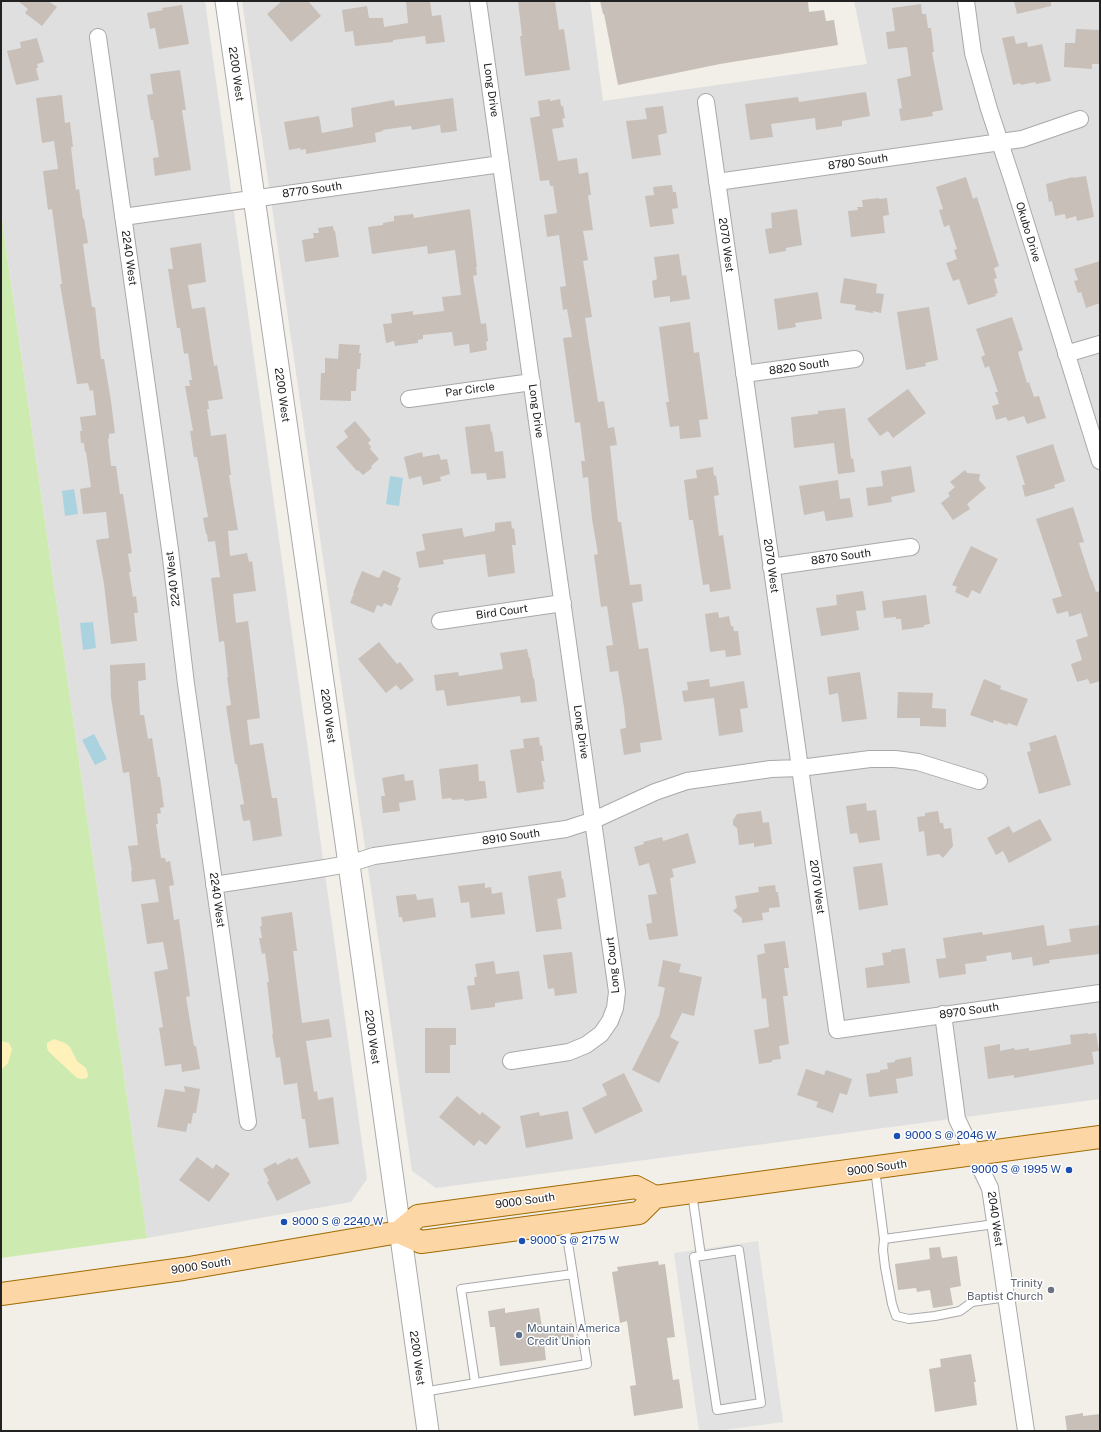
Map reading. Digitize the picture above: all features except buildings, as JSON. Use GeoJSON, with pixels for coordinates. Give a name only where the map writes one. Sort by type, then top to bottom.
{"type":"FeatureCollection","features":[{"type":"Feature","properties":{"kind":"main road","name":"9000 South"},"geometry":{"type":"LineString","coordinates":[[1,1294],[184,1269],[400,1232],[418,1216],[636,1187],[655,1197],[692,1193],[1100,1137]]}},
{"type":"Feature","properties":{"kind":"main road"},"geometry":{"type":"LineString","coordinates":[[400,1232],[421,1242],[640,1213],[655,1197]]}},
{"type":"Feature","properties":{"kind":"street","name":"2200 West"},"geometry":{"type":"LineString","coordinates":[[226,1],[428,1431]]}},
{"type":"Feature","properties":{"kind":"street","name":"Long Drive"},"geometry":{"type":"LineString","coordinates":[[478,1],[594,820]]}},
{"type":"Feature","properties":{"kind":"street","name":"Okubo Drive"},"geometry":{"type":"LineString","coordinates":[[966,1],[973,53],[988,109],[1100,461]]}},
{"type":"Feature","properties":{"kind":"street","name":"2240 West"},"geometry":{"type":"LineString","coordinates":[[98,37],[170,550],[186,684],[248,1122]]}},
{"type":"Feature","properties":{"kind":"street","name":"2070 West"},"geometry":{"type":"LineString","coordinates":[[706,102],[837,1030]]}},
{"type":"Feature","properties":{"kind":"street","name":"8780 South"},"geometry":{"type":"LineString","coordinates":[[717,182],[1000,143],[1022,139],[1080,119]]}},
{"type":"Feature","properties":{"kind":"street","name":"8770 South"},"geometry":{"type":"LineString","coordinates":[[123,217],[501,164]]}},
{"type":"Feature","properties":{"kind":"street"},"geometry":{"type":"LineString","coordinates":[[1066,354],[1100,344]]}},
{"type":"Feature","properties":{"kind":"street","name":"8820 South"},"geometry":{"type":"LineString","coordinates":[[744,374],[855,359]]}},
{"type":"Feature","properties":{"kind":"street","name":"Par Circle"},"geometry":{"type":"LineString","coordinates":[[409,399],[532,382]]}},
{"type":"Feature","properties":{"kind":"street","name":"8870 South"},"geometry":{"type":"LineString","coordinates":[[771,566],[911,547]]}},
{"type":"Feature","properties":{"kind":"street","name":"Bird Court"},"geometry":{"type":"LineString","coordinates":[[440,621],[563,603]]}},
{"type":"Feature","properties":{"kind":"street","name":"8910 South"},"geometry":{"type":"LineString","coordinates":[[214,884],[348,864],[374,856],[566,829],[594,820],[655,792],[687,781],[771,768],[800,768],[870,759],[895,759],[918,762],[979,781]]}},
{"type":"Feature","properties":{"kind":"street","name":"Long Court"},"geometry":{"type":"LineString","coordinates":[[511,1061],[568,1052],[586,1045],[601,1034],[610,1021],[615,1008],[617,992],[615,971],[594,820]]}},
{"type":"Feature","properties":{"kind":"street","name":"8970 South"},"geometry":{"type":"LineString","coordinates":[[837,1030],[1100,993]]}},
{"type":"Feature","properties":{"kind":"street","name":"2040 West"},"geometry":{"type":"LineString","coordinates":[[943,1014],[957,1119],[990,1188],[1025,1431]]}},
{"type":"Feature","properties":{"kind":"lane"},"geometry":{"type":"LineString","coordinates":[[875,1168],[884,1239],[883,1250],[885,1267],[892,1304],[896,1316],[909,1319],[935,1316],[960,1311],[972,1302],[1006,1297]]}},
{"type":"Feature","properties":{"kind":"lane"},"geometry":{"type":"LineString","coordinates":[[692,1193],[701,1256]]}},
{"type":"Feature","properties":{"kind":"lane"},"geometry":{"type":"LineString","coordinates":[[422,1392],[587,1364],[565,1223]]}},
{"type":"Feature","properties":{"kind":"lane"},"geometry":{"type":"LineString","coordinates":[[884,1239],[995,1224]]}},
{"type":"Feature","properties":{"kind":"lane"},"geometry":{"type":"LineString","coordinates":[[739,1250],[761,1403],[717,1410],[694,1256],[701,1256],[739,1250]]}},
{"type":"Feature","properties":{"kind":"lane"},"geometry":{"type":"LineString","coordinates":[[475,1382],[461,1289],[573,1274]]}},
{"type":"Feature","properties":{"kind":"shaded area"},"geometry":{"type":"Polygon","coordinates":[[[1,1],[205,1],[367,1179],[351,1202],[147,1238],[1,212],[1,1]]]}},
{"type":"Feature","properties":{"kind":"shaded area"},"geometry":{"type":"Polygon","coordinates":[[[242,1],[590,1],[603,101],[867,64],[854,1],[1100,1],[1100,1099],[436,1188],[412,1171],[242,1]]]}},
{"type":"Feature","properties":{"kind":"shaded area"},"geometry":{"type":"Polygon","coordinates":[[[758,1241],[783,1422],[716,1431],[699,1431],[674,1253],[758,1241]]]}},
{"type":"Feature","properties":{"kind":"green space"},"geometry":{"type":"Polygon","coordinates":[[[1,213],[147,1238],[1,1258],[1,213]]]}},
{"type":"Feature","properties":{"kind":"sand"},"geometry":{"type":"Polygon","coordinates":[[[54,1039],[65,1043],[70,1047],[77,1061],[86,1068],[88,1075],[87,1078],[77,1078],[49,1052],[47,1043],[54,1039]]]}},
{"type":"Feature","properties":{"kind":"sand"},"geometry":{"type":"Polygon","coordinates":[[[1,1041],[9,1043],[12,1049],[8,1063],[1,1070],[1,1041]]]}},
{"type":"Feature","properties":{"kind":"water"},"geometry":{"type":"Polygon","coordinates":[[[390,476],[403,478],[399,506],[386,504],[390,476]]]}},
{"type":"Feature","properties":{"kind":"water"},"geometry":{"type":"Polygon","coordinates":[[[74,489],[78,514],[65,516],[62,491],[74,489]]]}},
{"type":"Feature","properties":{"kind":"water"},"geometry":{"type":"Polygon","coordinates":[[[93,622],[96,648],[83,650],[80,623],[93,622]]]}},
{"type":"Feature","properties":{"kind":"water"},"geometry":{"type":"Polygon","coordinates":[[[94,734],[107,759],[95,765],[82,740],[94,734]]]}},
{"type":"Feature","properties":{"kind":"place","name":"9000 S @ 2046 W"},"geometry":{"type":"Point","coordinates":[897,1136]}},
{"type":"Feature","properties":{"kind":"place","name":"9000 S @ 1995 W"},"geometry":{"type":"Point","coordinates":[1069,1170]}},
{"type":"Feature","properties":{"kind":"place","name":"9000 S @ 2240 W"},"geometry":{"type":"Point","coordinates":[284,1222]}},
{"type":"Feature","properties":{"kind":"place","name":"9000 S @ 2175 W"},"geometry":{"type":"Point","coordinates":[522,1241]}},
{"type":"Feature","properties":{"kind":"place","name":"Trinity Baptist Church"},"geometry":{"type":"Point","coordinates":[1051,1290]}},
{"type":"Feature","properties":{"kind":"place","name":"Mountain America Credit Union"},"geometry":{"type":"Point","coordinates":[519,1335]}}]}
